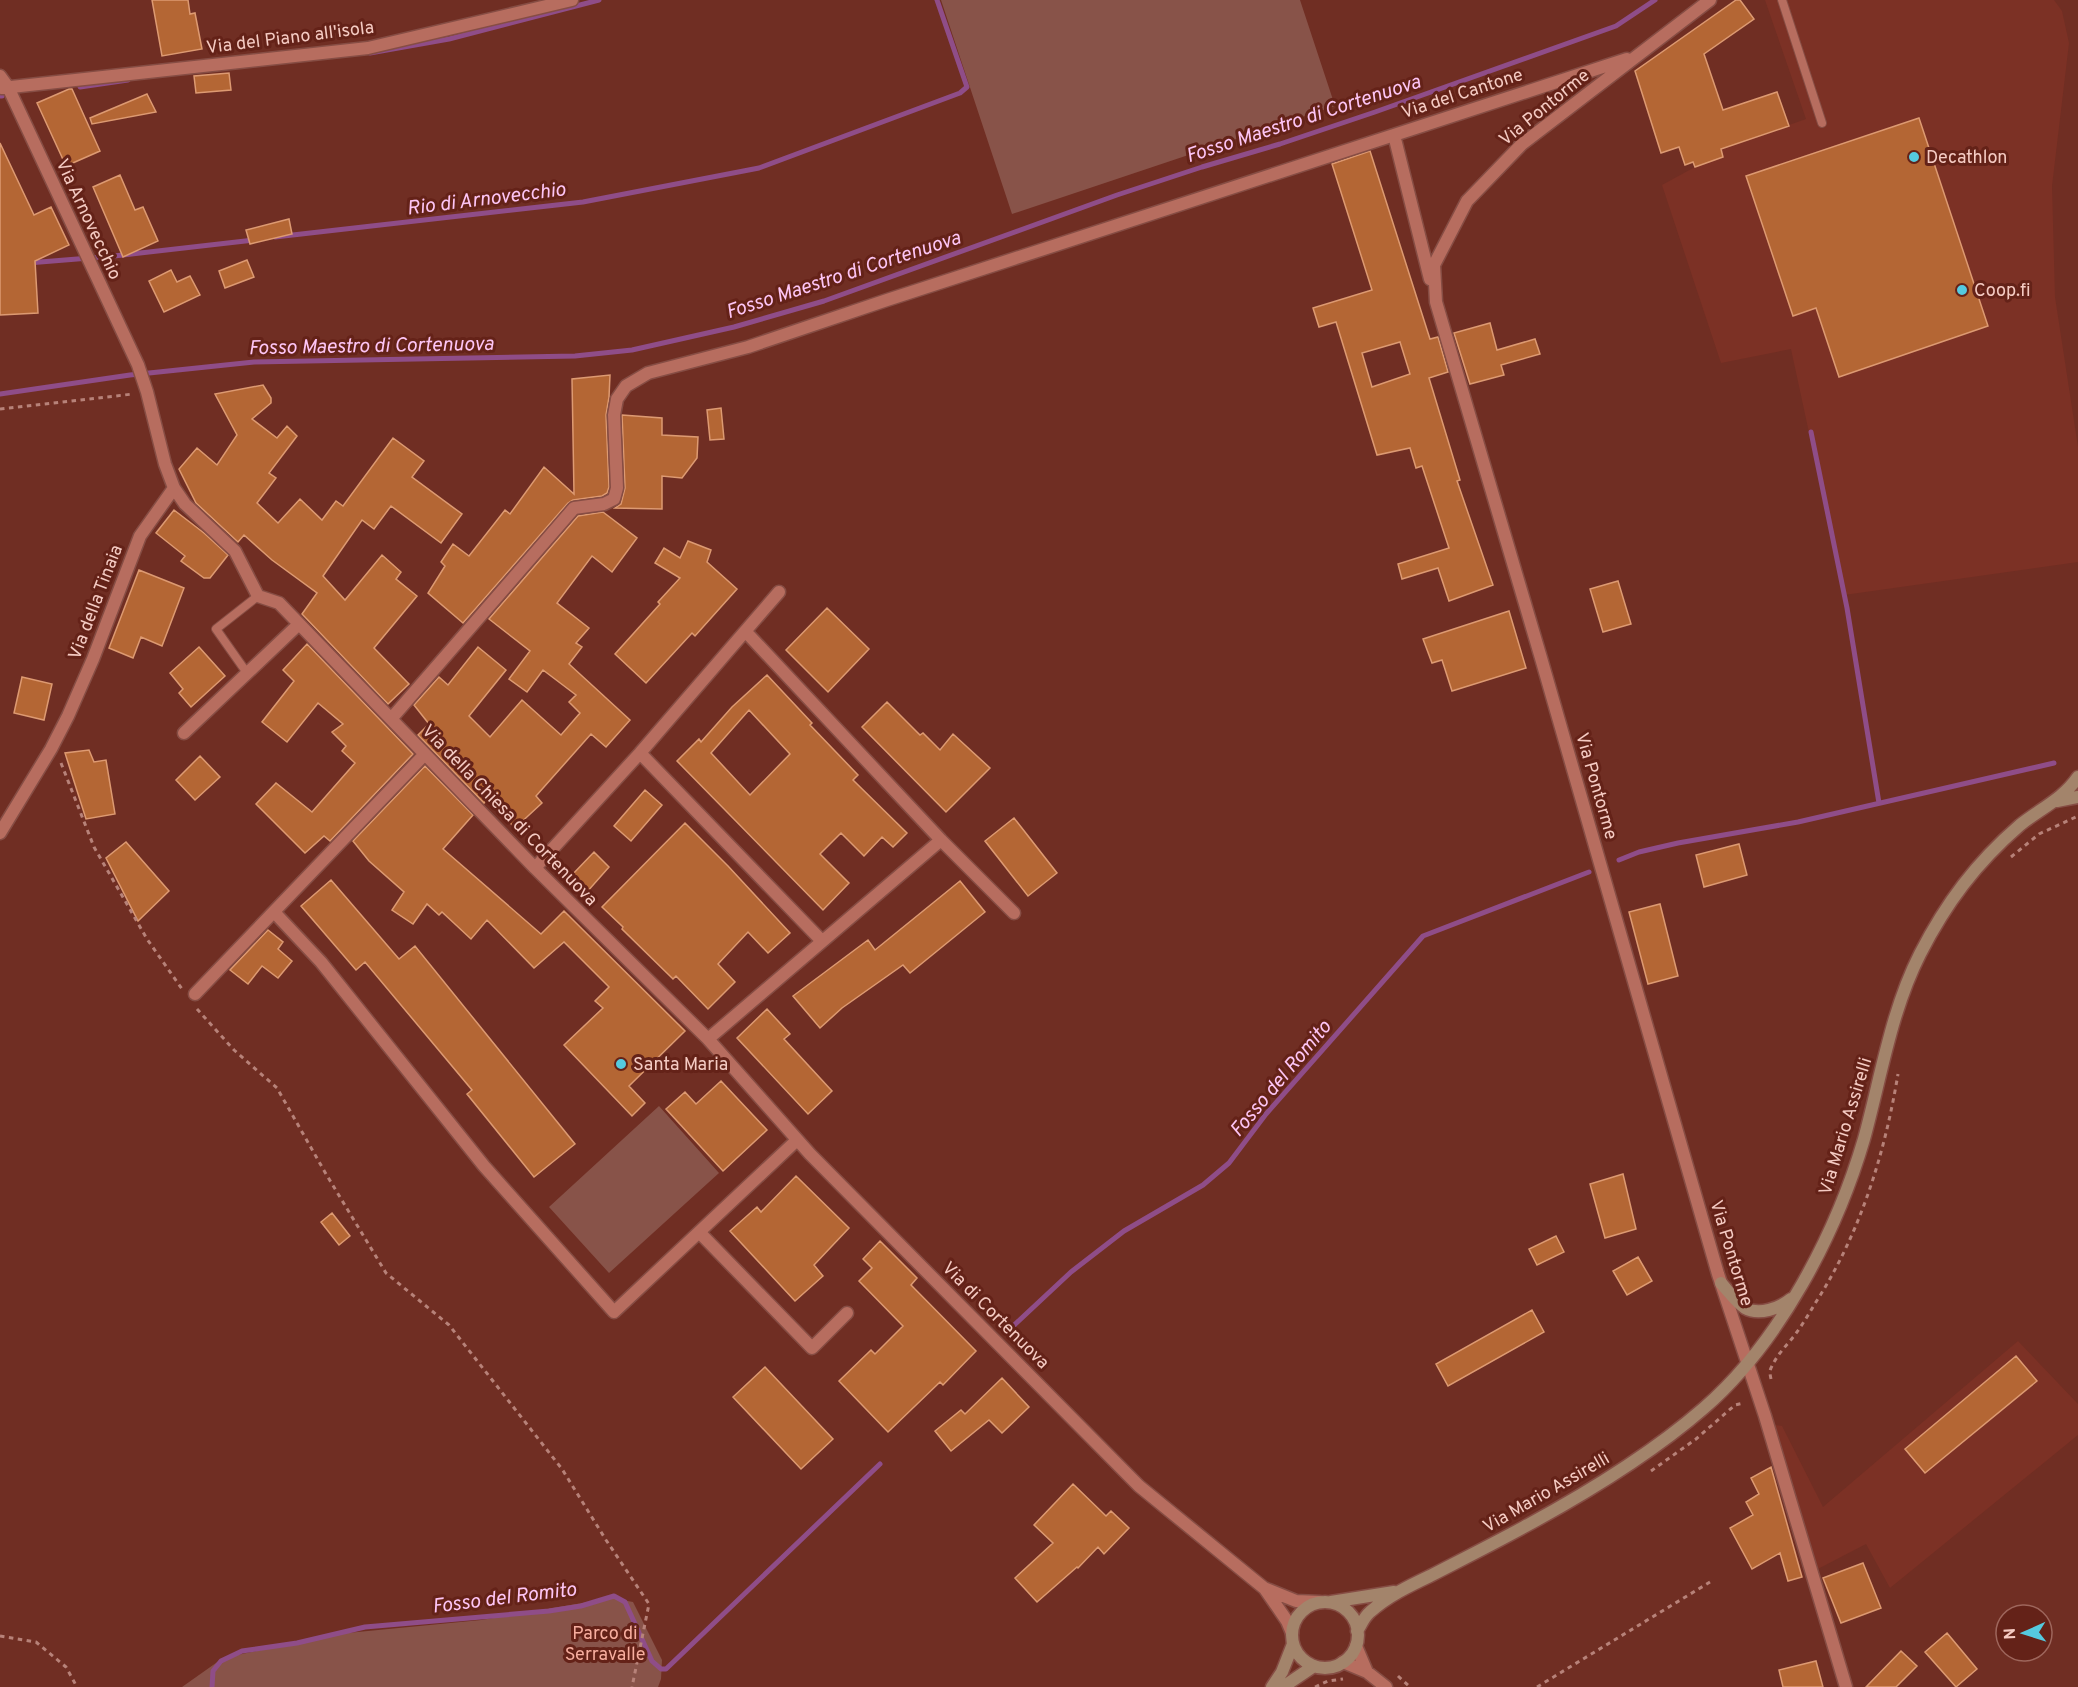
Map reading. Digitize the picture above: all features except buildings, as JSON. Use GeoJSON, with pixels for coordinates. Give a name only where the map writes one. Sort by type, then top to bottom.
{"type":"FeatureCollection","features":[{"type":"Feature","properties":{"kind":"street","name":"Via del Piano all'isola"},"geometry":{"type":"LineString","coordinates":[[4,88],[368,48],[572,0]]}},
{"type":"Feature","properties":{"kind":"street","name":"Via Pontorme"},"geometry":{"type":"LineString","coordinates":[[1710,0],[1522,144],[1467,201],[1434,265],[1436,302],[1721,1283],[1748,1364],[1846,1687]]}},
{"type":"Feature","properties":{"kind":"street","name":"Via del Cantone"},"geometry":{"type":"LineString","coordinates":[[1436,302],[1394,135],[1637,56]]}},
{"type":"Feature","properties":{"kind":"street","name":"Via Arnovecchio"},"geometry":{"type":"LineString","coordinates":[[0,76],[138,365],[147,392]]}},
{"type":"Feature","properties":{"kind":"street"},"geometry":{"type":"LineString","coordinates":[[391,719],[574,508],[604,504],[614,499],[617,488],[614,415],[617,399],[626,386],[648,373],[748,347],[1394,135]]}},
{"type":"Feature","properties":{"kind":"street"},"geometry":{"type":"LineString","coordinates":[[147,392],[165,464],[174,488],[185,504],[236,551],[258,596]]}},
{"type":"Feature","properties":{"kind":"street","name":"Via della Tinaia"},"geometry":{"type":"LineString","coordinates":[[0,833],[53,745],[93,658],[140,536],[174,488]]}},
{"type":"Feature","properties":{"kind":"street"},"geometry":{"type":"LineString","coordinates":[[535,868],[640,753],[778,592]]}},
{"type":"Feature","properties":{"kind":"street","name":"Via della Chiesa di Cortenuova"},"geometry":{"type":"LineString","coordinates":[[258,596],[279,603],[535,868],[708,1039],[717,1051]]}},
{"type":"Feature","properties":{"kind":"street"},"geometry":{"type":"LineString","coordinates":[[184,733],[299,624]]}},
{"type":"Feature","properties":{"kind":"street"},"geometry":{"type":"LineString","coordinates":[[746,632],[941,840],[1014,913]]}},
{"type":"Feature","properties":{"kind":"street"},"geometry":{"type":"LineString","coordinates":[[640,753],[821,940]]}},
{"type":"Feature","properties":{"kind":"street"},"geometry":{"type":"LineString","coordinates":[[192,998],[425,754]]}},
{"type":"Feature","properties":{"kind":"street"},"geometry":{"type":"LineString","coordinates":[[2056,801],[2078,777]]}},
{"type":"Feature","properties":{"kind":"street"},"geometry":{"type":"LineString","coordinates":[[2056,801],[2078,796]]}},
{"type":"Feature","properties":{"kind":"street","name":"Via Mario Assirelli"},"geometry":{"type":"LineString","coordinates":[[1398,1592],[1523,1528],[1605,1480],[1702,1410],[1748,1364],[1796,1294],[1820,1251],[1844,1197],[1863,1141],[1905,988],[1918,956],[1961,886],[1979,864],[2021,824],[2056,801]]}},
{"type":"Feature","properties":{"kind":"street"},"geometry":{"type":"LineString","coordinates":[[708,1039],[821,940],[941,840]]}},
{"type":"Feature","properties":{"kind":"street"},"geometry":{"type":"LineString","coordinates":[[274,912],[321,962],[484,1166],[614,1312],[797,1140]]}},
{"type":"Feature","properties":{"kind":"street","name":"Via di Cortenuova"},"geometry":{"type":"LineString","coordinates":[[717,1051],[797,1140],[1139,1486],[1264,1588],[1287,1621],[1298,1654],[1314,1666]]}},
{"type":"Feature","properties":{"kind":"street"},"geometry":{"type":"LineString","coordinates":[[699,1232],[812,1348],[847,1313]]}},
{"type":"Feature","properties":{"kind":"street"},"geometry":{"type":"LineString","coordinates":[[1721,1283],[1738,1302],[1750,1310],[1778,1307],[1796,1294]]}},
{"type":"Feature","properties":{"kind":"street","name":"Via di Cortenuova"},"geometry":{"type":"LineString","coordinates":[[1264,1588],[1296,1601],[1325,1602]]}},
{"type":"Feature","properties":{"kind":"street"},"geometry":{"type":"LineString","coordinates":[[1272,1687],[1282,1672],[1292,1639],[1294,1622],[1309,1606],[1398,1592]]}},
{"type":"Feature","properties":{"kind":"street"},"geometry":{"type":"LineString","coordinates":[[1357,1631],[1368,1613],[1398,1592]]}},
{"type":"Feature","properties":{"kind":"street"},"geometry":{"type":"LineString","coordinates":[[1282,1687],[1314,1666],[1324,1668],[1343,1662],[1356,1646],[1357,1631],[1353,1618],[1348,1611],[1325,1602]]}},
{"type":"Feature","properties":{"kind":"street"},"geometry":{"type":"LineString","coordinates":[[1356,1646],[1367,1672]]}},
{"type":"Feature","properties":{"kind":"street"},"geometry":{"type":"LineString","coordinates":[[1343,1662],[1367,1672],[1386,1687]]}},
{"type":"Feature","properties":{"kind":"lane"},"geometry":{"type":"LineString","coordinates":[[1782,0],[1822,123]]}},
{"type":"Feature","properties":{"kind":"lane"},"geometry":{"type":"LineString","coordinates":[[247,673],[216,629],[258,596]]}},
{"type":"Feature","properties":{"kind":"path"},"geometry":{"type":"LineString","coordinates":[[0,409],[147,392]]}},
{"type":"Feature","properties":{"kind":"path"},"geometry":{"type":"LineString","coordinates":[[53,745],[94,846],[147,939],[234,1050],[277,1088],[386,1273],[450,1325],[562,1469],[649,1604],[632,1687]]}},
{"type":"Feature","properties":{"kind":"path"},"geometry":{"type":"LineString","coordinates":[[1537,1687],[1710,1582]]}},
{"type":"Feature","properties":{"kind":"path"},"geometry":{"type":"LineString","coordinates":[[0,1636],[36,1642],[66,1667],[77,1687]]}},
{"type":"Feature","properties":{"kind":"shaded area"},"geometry":{"type":"Polygon","coordinates":[[[1765,0],[2054,0],[2062,11],[2069,43],[2052,186],[2055,297],[2078,447],[2078,562],[1844,595],[1791,349],[1721,363],[1662,185],[1695,167],[1723,157],[1721,149],[1806,119],[1765,0]]]}},
{"type":"Feature","properties":{"kind":"shaded area"},"geometry":{"type":"Polygon","coordinates":[[[2018,1341],[2078,1404],[2078,1435],[1890,1588],[1866,1544],[1812,1572],[1768,1424],[1782,1426],[1823,1507],[2018,1341]]]}},
{"type":"Feature","properties":{"kind":"green space"},"geometry":{"type":"Polygon","coordinates":[[[941,0],[1300,0],[1335,106],[1012,214],[941,0]]]}},
{"type":"Feature","properties":{"kind":"green space"},"geometry":{"type":"Polygon","coordinates":[[[659,1106],[719,1173],[609,1273],[549,1207],[659,1106]]]}},
{"type":"Feature","properties":{"kind":"green space","name":"Parco di Serravalle"},"geometry":{"type":"Polygon","coordinates":[[[612,1598],[633,1602],[662,1660],[658,1687],[182,1687],[223,1658],[337,1634],[481,1620],[612,1598]]]}},
{"type":"Feature","properties":{"kind":"waterway"},"geometry":{"type":"LineString","coordinates":[[370,53],[449,39],[599,0]]}},
{"type":"Feature","properties":{"kind":"waterway","name":"Rio di Arnovecchio"},"geometry":{"type":"LineString","coordinates":[[275,237],[583,202],[759,168],[960,93],[967,87],[937,0]]}},
{"type":"Feature","properties":{"kind":"waterway","name":"Fosso Maestro di Cortenuova"},"geometry":{"type":"LineString","coordinates":[[0,394],[130,375],[254,362],[575,356],[632,350],[734,327],[824,301],[1117,195],[1375,112],[1616,26],[1655,0]]}},
{"type":"Feature","properties":{"kind":"waterway"},"geometry":{"type":"LineString","coordinates":[[80,87],[128,80]]}},
{"type":"Feature","properties":{"kind":"waterway","name":"Rio di Arnovecchio"},"geometry":{"type":"LineString","coordinates":[[28,263],[254,240]]}},
{"type":"Feature","properties":{"kind":"waterway"},"geometry":{"type":"LineString","coordinates":[[1811,432],[1847,608],[1879,803]]}},
{"type":"Feature","properties":{"kind":"waterway"},"geometry":{"type":"LineString","coordinates":[[1619,860],[1639,852],[1678,843],[1798,822],[2054,763]]}},
{"type":"Feature","properties":{"kind":"waterway","name":"Fosso del Romito"},"geometry":{"type":"LineString","coordinates":[[1010,1329],[1071,1272],[1124,1231],[1203,1185],[1229,1163],[1266,1114],[1423,936],[1589,872]]}},
{"type":"Feature","properties":{"kind":"waterway","name":"Fosso del Romito"},"geometry":{"type":"LineString","coordinates":[[212,1687],[213,1671],[221,1661],[242,1651],[297,1643],[365,1627],[549,1611],[581,1606],[614,1596],[625,1602],[652,1661],[661,1669],[666,1669],[880,1464]]}},
{"type":"Feature","properties":{"kind":"place","name":"Decathlon"},"geometry":{"type":"Point","coordinates":[1914,157]}},
{"type":"Feature","properties":{"kind":"place","name":"Coop.fi"},"geometry":{"type":"Point","coordinates":[1962,290]}},
{"type":"Feature","properties":{"kind":"place","name":"Santa Maria"},"geometry":{"type":"Point","coordinates":[621,1064]}}]}
